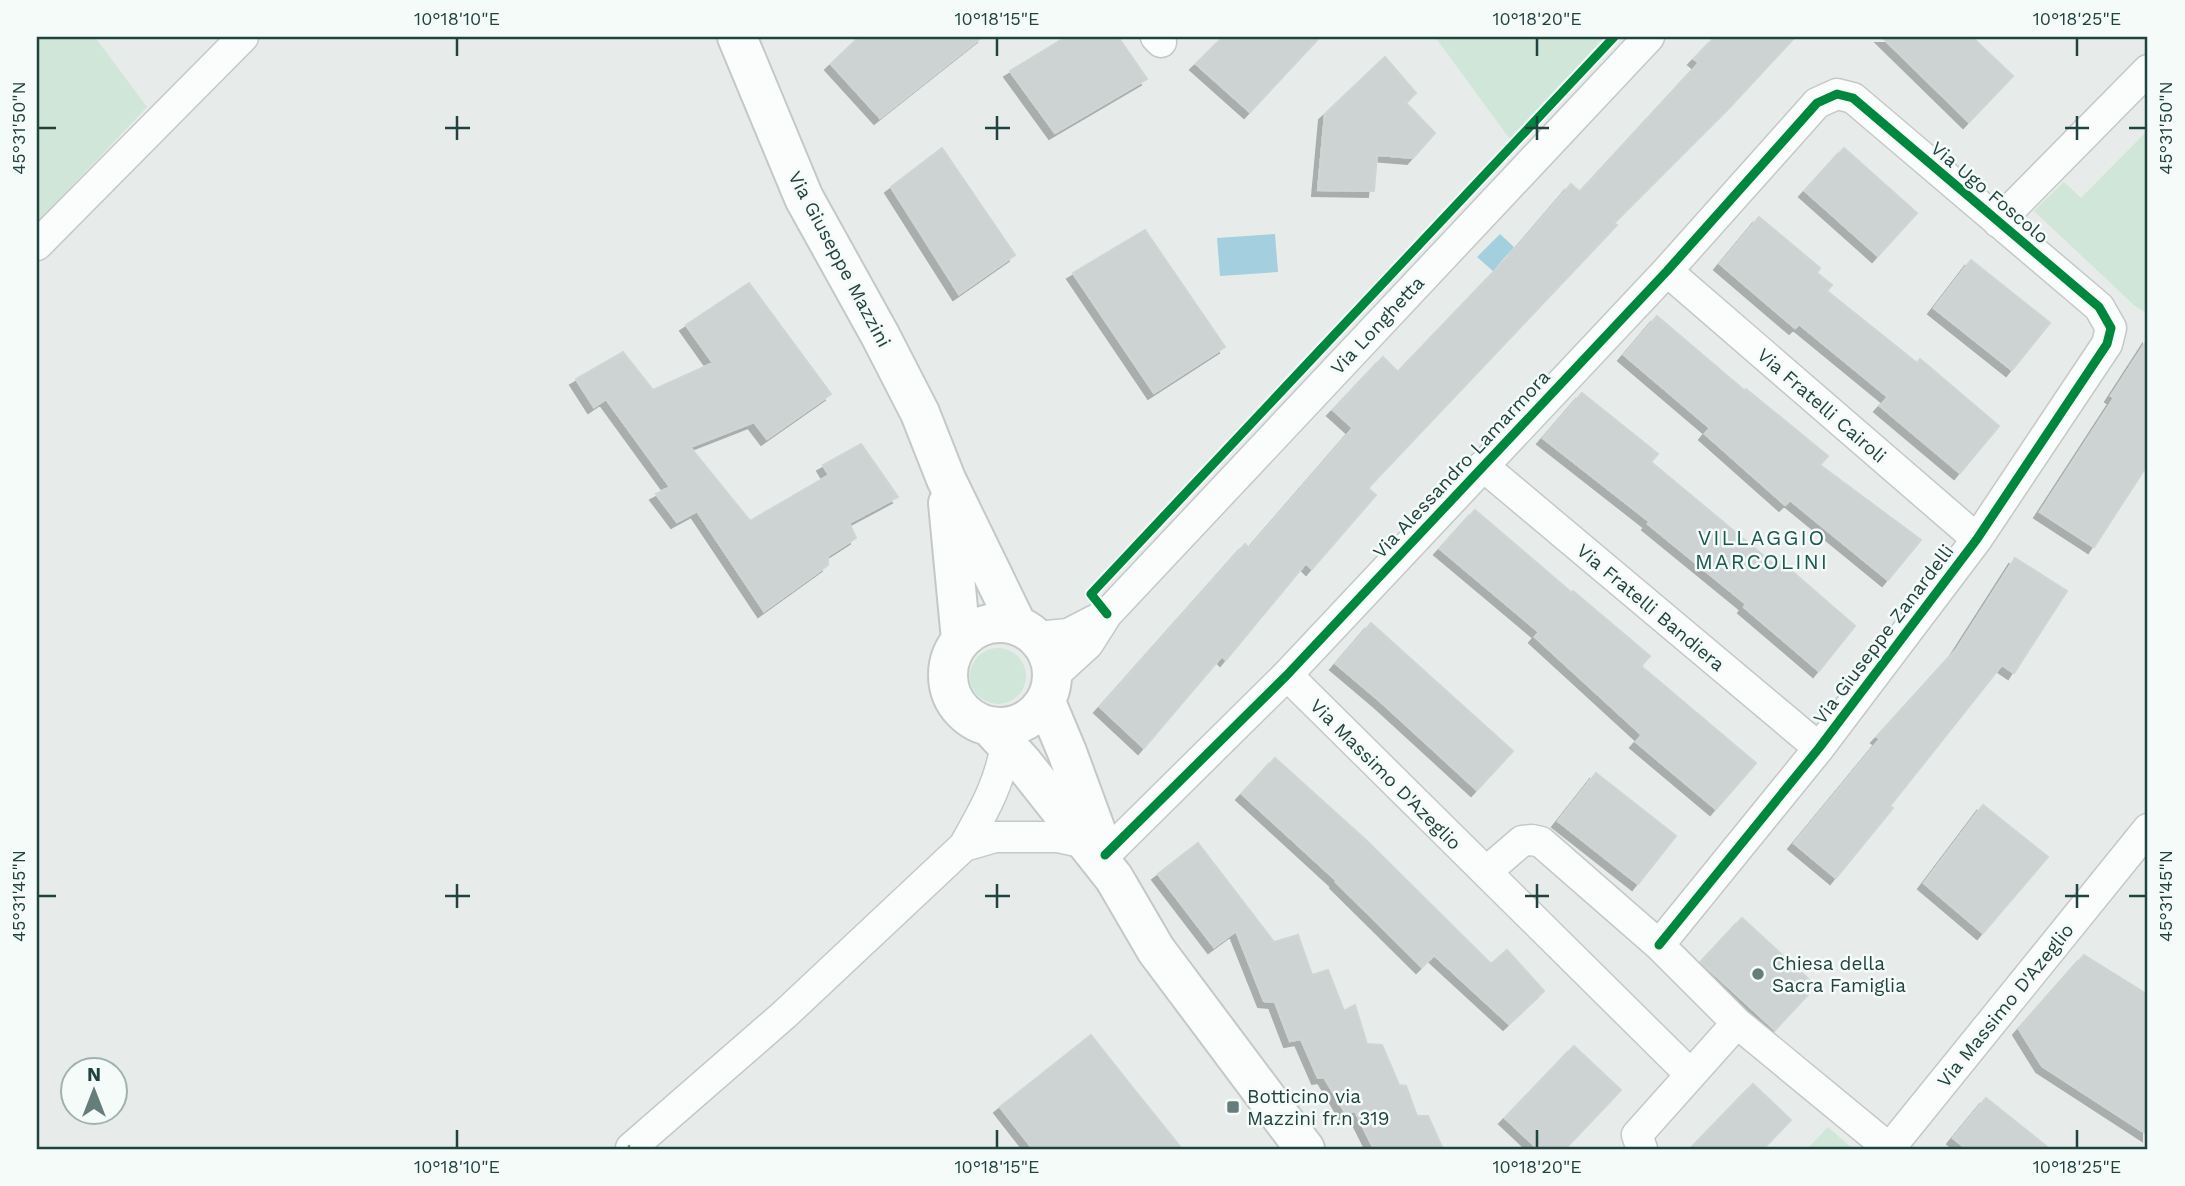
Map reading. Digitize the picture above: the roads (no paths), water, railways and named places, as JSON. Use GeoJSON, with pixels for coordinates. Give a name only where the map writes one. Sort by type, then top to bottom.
{"type":"FeatureCollection","features":[{"type":"Feature","properties":{"kind":"street"},"geometry":{"type":"LineString","coordinates":[[37,245],[243,37]]}},
{"type":"Feature","properties":{"kind":"street","name":"Via Giuseppe Mazzini"},"geometry":{"type":"LineString","coordinates":[[737,37],[804,198],[920,413],[946,479],[1027,631],[1049,654],[1050,689],[1067,752],[1102,859]]}},
{"type":"Feature","properties":{"kind":"street","name":"Via Longhetta"},"geometry":{"type":"LineString","coordinates":[[1050,689],[1088,644],[1107,614],[1649,37]]}},
{"type":"Feature","properties":{"kind":"street","name":"Via Ugo Foscolo"},"geometry":{"type":"LineString","coordinates":[[1998,222],[2148,71]]}},
{"type":"Feature","properties":{"kind":"street","name":"Via Ugo Foscolo"},"geometry":{"type":"LineString","coordinates":[[1837,94],[1853,98],[2099,307],[2110,328]]}},
{"type":"Feature","properties":{"kind":"street","name":"Via Alessandro Lamarmora"},"geometry":{"type":"LineString","coordinates":[[1102,859],[1287,675],[1667,271],[1817,103],[1837,94]]}},
{"type":"Feature","properties":{"kind":"street","name":"Via Fratelli Cairoli"},"geometry":{"type":"LineString","coordinates":[[1667,271],[1977,539]]}},
{"type":"Feature","properties":{"kind":"street","name":"Via Giuseppe Zanardelli"},"geometry":{"type":"LineString","coordinates":[[1658,945],[1819,748],[1977,539],[2107,344],[2110,328]]}},
{"type":"Feature","properties":{"kind":"street","name":"Via Fratelli Bandiera"},"geometry":{"type":"LineString","coordinates":[[1483,466],[1819,748]]}},
{"type":"Feature","properties":{"kind":"street","name":"Via Giuseppe Mazzini"},"geometry":{"type":"LineString","coordinates":[[946,479],[961,640],[950,658],[948,681],[956,704],[972,720],[998,736],[1102,859],[1156,950],[1305,1149]]}},
{"type":"Feature","properties":{"kind":"street","name":"Via Longhetta"},"geometry":{"type":"LineString","coordinates":[[1027,631],[1068,634],[1107,614]]}},
{"type":"Feature","properties":{"kind":"street"},"geometry":{"type":"LineString","coordinates":[[961,640],[977,627],[997,622],[1027,631]]}},
{"type":"Feature","properties":{"kind":"street","name":"Via Massimo D'Azeglio"},"geometry":{"type":"LineString","coordinates":[[1287,675],[1690,1074]]}},
{"type":"Feature","properties":{"kind":"street"},"geometry":{"type":"LineString","coordinates":[[631,1148],[785,1014],[964,846],[992,796],[1002,769],[998,736],[1007,727],[1030,719],[1050,689]]}},
{"type":"Feature","properties":{"kind":"street","name":"Via Massimo D'Azeglio"},"geometry":{"type":"LineString","coordinates":[[1486,872],[1522,841],[1541,842],[1658,945],[1737,1023],[1889,1149],[2148,829]]}},
{"type":"Feature","properties":{"kind":"street"},"geometry":{"type":"LineString","coordinates":[[964,846],[995,837],[1058,837],[1102,859]]}},
{"type":"Feature","properties":{"kind":"street"},"geometry":{"type":"LineString","coordinates":[[1642,1149],[1637,1135],[1737,1023]]}},
{"type":"Feature","properties":{"kind":"water"},"geometry":{"type":"Polygon","coordinates":[[[1275,234],[1278,272],[1220,276],[1217,238],[1275,234]]]}},
{"type":"Feature","properties":{"kind":"water"},"geometry":{"type":"Polygon","coordinates":[[[1500,234],[1514,247],[1493,271],[1477,257],[1500,234]]]}},
{"type":"Feature","properties":{"kind":"place","name":"Chiesa della Sacra Famiglia"},"geometry":{"type":"Point","coordinates":[1758,974]}},
{"type":"Feature","properties":{"kind":"place","name":"Botticino via Mazzini fr.n 319"},"geometry":{"type":"Point","coordinates":[1233,1107]}},
{"type":"Feature","properties":{"kind":"district","name":"VILLAGGIO MARCOLINI"},"geometry":{"type":"Point","coordinates":[1762,550]}}]}
